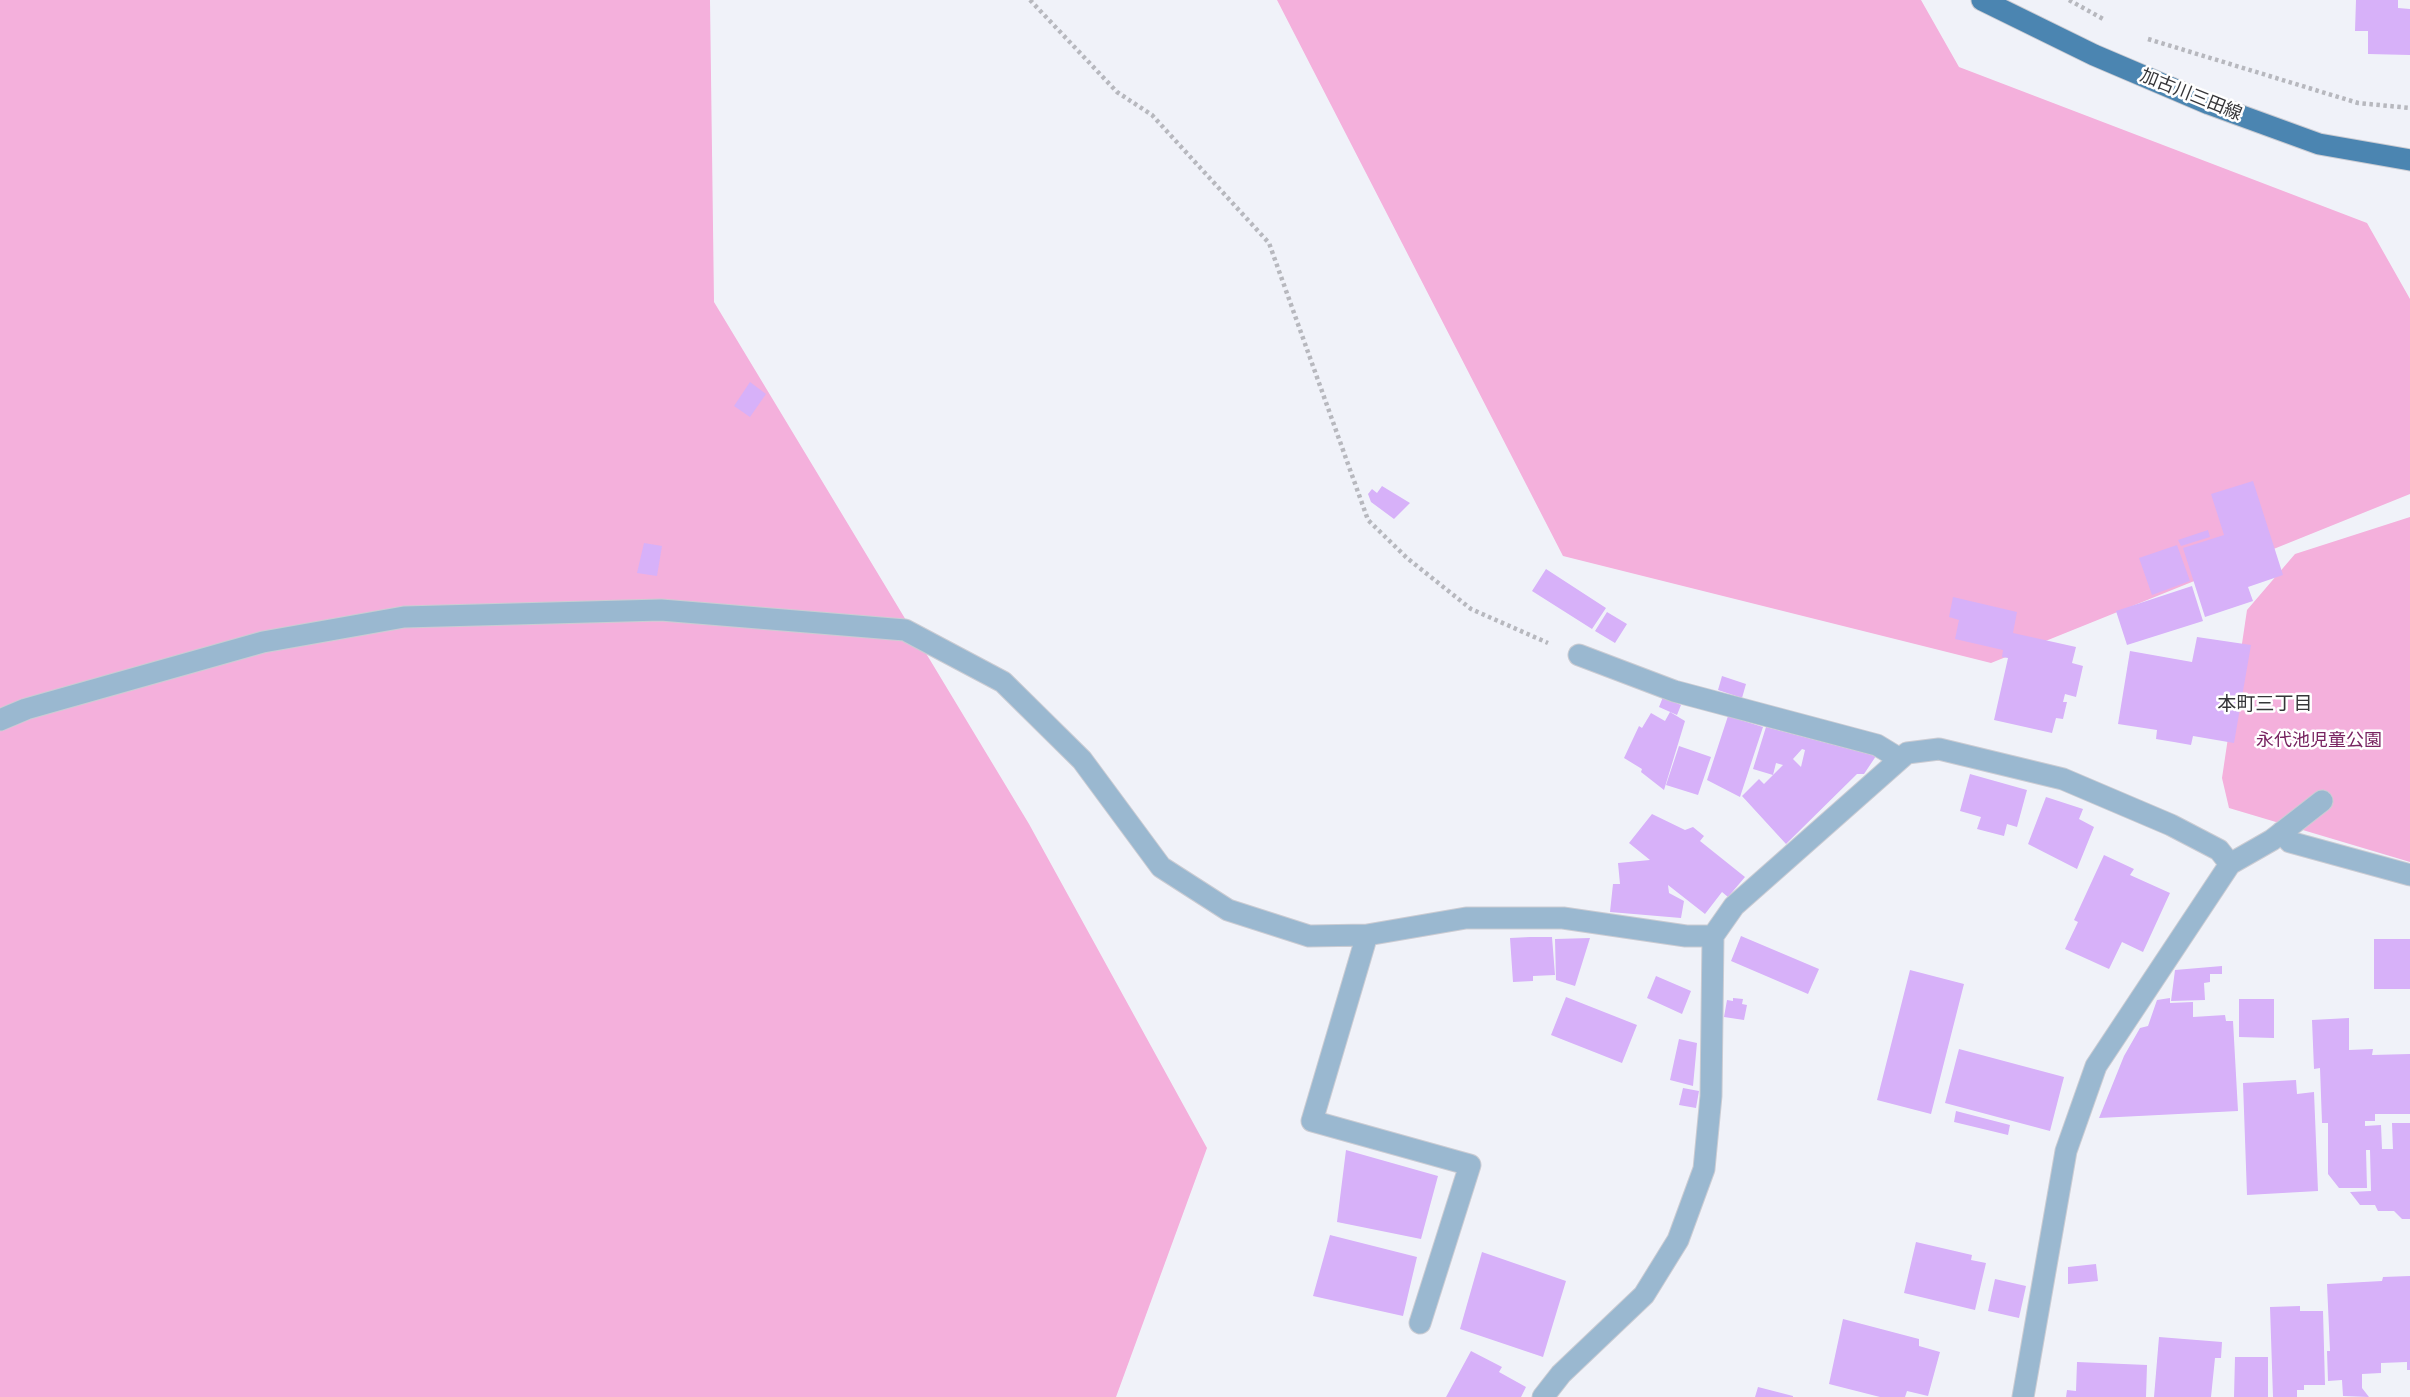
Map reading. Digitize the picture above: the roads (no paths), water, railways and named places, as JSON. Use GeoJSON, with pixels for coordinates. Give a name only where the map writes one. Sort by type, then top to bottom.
{"type":"FeatureCollection","features":[{"type":"Feature","properties":{"kind":"main road","name":"加古川三田線"},"geometry":{"type":"LineString","coordinates":[[1982,0],[2094,55],[2209,104],[2319,144],[2410,160]]}},
{"type":"Feature","properties":{"kind":"street"},"geometry":{"type":"LineString","coordinates":[[0,720],[26,709],[263,642],[404,617],[661,610],[905,630],[1003,682],[1082,760],[1161,867],[1228,910],[1309,936],[1367,935],[1466,918],[1563,918],[1686,936],[1713,936]]}},
{"type":"Feature","properties":{"kind":"street"},"geometry":{"type":"LineString","coordinates":[[1579,655],[1674,691],[1877,745],[1900,759]]}},
{"type":"Feature","properties":{"kind":"street"},"geometry":{"type":"LineString","coordinates":[[1543,1397],[1561,1374],[1644,1295],[1682,1228],[1704,1169],[1711,1096],[1713,936],[1734,906],[1907,753],[1939,749],[2063,779],[2171,825],[2219,850],[2230,864]]}},
{"type":"Feature","properties":{"kind":"street"},"geometry":{"type":"LineString","coordinates":[[2024,1397],[2066,1151],[2096,1066],[2230,864],[2282,832],[2322,801]]}},
{"type":"Feature","properties":{"kind":"street"},"geometry":{"type":"LineString","coordinates":[[2282,832],[2290,842],[2410,875]]}},
{"type":"Feature","properties":{"kind":"street"},"geometry":{"type":"LineString","coordinates":[[1367,935],[1312,1121],[1470,1166],[1420,1323]]}},
{"type":"Feature","properties":{"kind":"district","name":"本町三丁目"},"geometry":{"type":"Point","coordinates":[2265,704]}},
{"type":"Feature","properties":{"kind":"park label","name":"永代池児童公園"},"geometry":{"type":"Point","coordinates":[2319,741]}}]}
